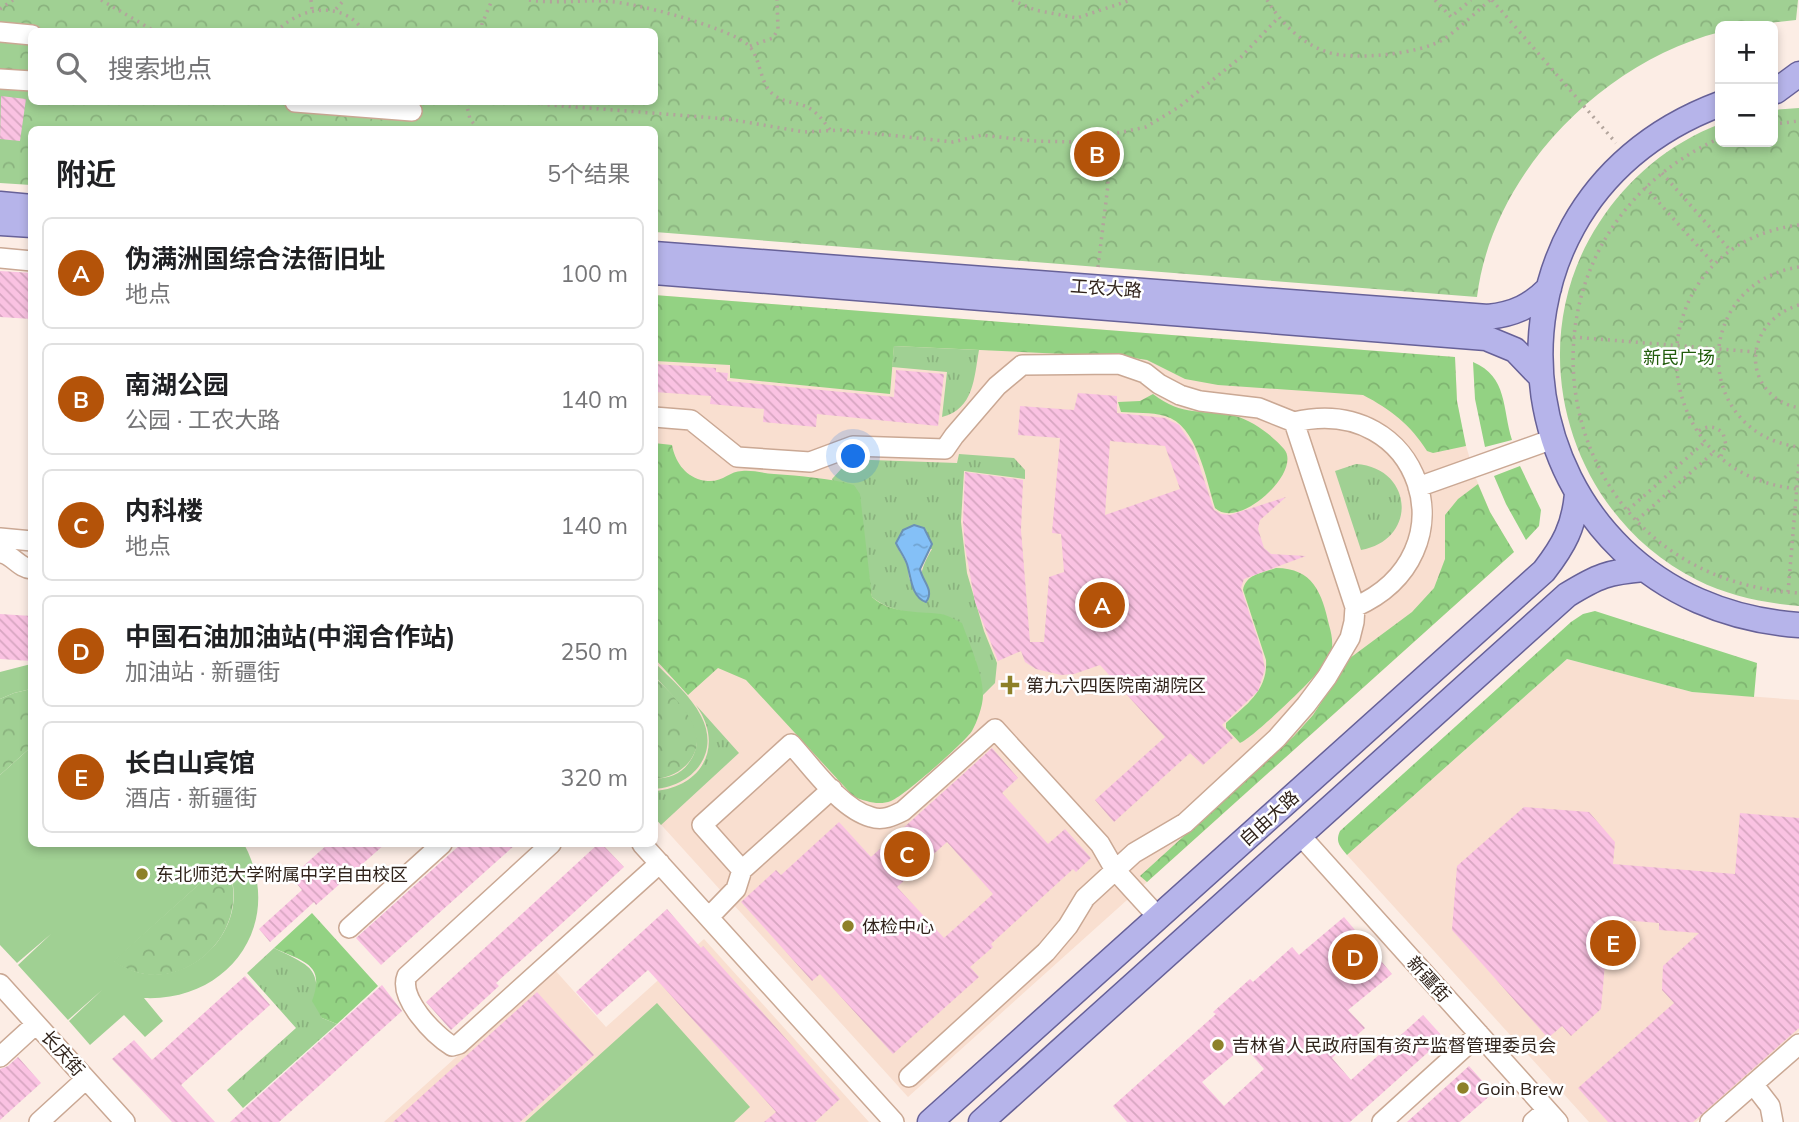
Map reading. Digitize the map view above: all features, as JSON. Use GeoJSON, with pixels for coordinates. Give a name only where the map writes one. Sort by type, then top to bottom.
{"type":"FeatureCollection","features":[{"type":"Feature","properties":{"kind":"main road"},"geometry":{"type":"LineString","coordinates":[[1783,90],[1799,74]]}},
{"type":"Feature","properties":{"kind":"main road"},"geometry":{"type":"LineString","coordinates":[[1715,106],[1675,124],[1629,158],[1608,178],[1575,225],[1562,250],[1549,288],[1541,333],[1541,377],[1547,419],[1577,494],[1604,532],[1644,569],[1689,598],[1716,609],[1745,618],[1799,625]]}},
{"type":"Feature","properties":{"kind":"main road"},"geometry":{"type":"LineString","coordinates":[[0,204],[28,207]]}},
{"type":"Feature","properties":{"kind":"main road"},"geometry":{"type":"LineString","coordinates":[[0,223],[28,225]]}},
{"type":"Feature","properties":{"kind":"main road","name":"工农大路"},"geometry":{"type":"LineString","coordinates":[[658,254],[1488,317],[1519,311],[1534,303],[1549,288]]}},
{"type":"Feature","properties":{"kind":"main road","name":"工农大路"},"geometry":{"type":"LineString","coordinates":[[658,272],[1486,338],[1515,349],[1541,377]]}},
{"type":"Feature","properties":{"kind":"main road","name":"自由大路"},"geometry":{"type":"LineString","coordinates":[[930,1122],[1544,570],[1568,535],[1575,517],[1577,494]]}},
{"type":"Feature","properties":{"kind":"main road","name":"自由大路"},"geometry":{"type":"LineString","coordinates":[[981,1122],[1567,596],[1595,577],[1615,571],[1644,569]]}},
{"type":"Feature","properties":{"kind":"street"},"geometry":{"type":"LineString","coordinates":[[0,32],[28,35]]}},
{"type":"Feature","properties":{"kind":"street"},"geometry":{"type":"LineString","coordinates":[[0,79],[28,81]]}},
{"type":"Feature","properties":{"kind":"street"},"geometry":{"type":"LineString","coordinates":[[334,105],[412,111]]}},
{"type":"Feature","properties":{"kind":"street"},"geometry":{"type":"LineString","coordinates":[[0,258],[28,261]]}},
{"type":"Feature","properties":{"kind":"street"},"geometry":{"type":"LineString","coordinates":[[658,418],[691,420],[737,457],[810,462],[853,446],[945,449],[997,386],[1022,365],[1119,364],[1145,373],[1180,395],[1200,401],[1259,408],[1294,422],[1328,417],[1345,419],[1369,428],[1402,454],[1418,487],[1422,517],[1420,534],[1411,558],[1397,579],[1385,591],[1355,607]]}},
{"type":"Feature","properties":{"kind":"street"},"geometry":{"type":"LineString","coordinates":[[909,1077],[1046,952],[1068,926],[1085,898],[1115,870],[1134,853],[1185,823],[1277,738],[1306,705],[1350,638],[1355,607],[1294,422]]}},
{"type":"Feature","properties":{"kind":"street"},"geometry":{"type":"LineString","coordinates":[[1418,487],[1553,439]]}},
{"type":"Feature","properties":{"kind":"street"},"geometry":{"type":"LineString","coordinates":[[0,538],[28,541]]}},
{"type":"Feature","properties":{"kind":"street"},"geometry":{"type":"LineString","coordinates":[[0,553],[7,554],[23,568],[28,569]]}},
{"type":"Feature","properties":{"kind":"street"},"geometry":{"type":"LineString","coordinates":[[742,870],[702,825],[791,744],[853,809],[872,818],[886,818],[903,811],[995,729],[1100,844],[1115,870],[1158,917]]}},
{"type":"Feature","properties":{"kind":"street"},"geometry":{"type":"LineString","coordinates":[[709,917],[736,889],[742,870],[832,789]]}},
{"type":"Feature","properties":{"kind":"street","name":"新疆街"},"geometry":{"type":"LineString","coordinates":[[1300,835],[1479,1034],[1546,1118]]}},
{"type":"Feature","properties":{"kind":"street"},"geometry":{"type":"LineString","coordinates":[[349,928],[439,847]]}},
{"type":"Feature","properties":{"kind":"street"},"geometry":{"type":"LineString","coordinates":[[548,847],[407,976],[405,981],[411,1002],[418,1014],[444,1042],[452,1046],[459,1044],[660,863]]}},
{"type":"Feature","properties":{"kind":"street"},"geometry":{"type":"LineString","coordinates":[[645,847],[894,1122]]}},
{"type":"Feature","properties":{"kind":"street","name":"长庆街"},"geometry":{"type":"LineString","coordinates":[[0,984],[125,1122]]}},
{"type":"Feature","properties":{"kind":"street"},"geometry":{"type":"LineString","coordinates":[[0,1057],[36,1024]]}},
{"type":"Feature","properties":{"kind":"street"},"geometry":{"type":"LineString","coordinates":[[1382,1122],[1479,1034]]}},
{"type":"Feature","properties":{"kind":"street"},"geometry":{"type":"LineString","coordinates":[[1710,1122],[1799,1044]]}},
{"type":"Feature","properties":{"kind":"street"},"geometry":{"type":"LineString","coordinates":[[39,1122],[86,1079]]}},
{"type":"Feature","properties":{"kind":"street"},"geometry":{"type":"LineString","coordinates":[[1753,1084],[1770,1106],[1773,1122]]}},
{"type":"Feature","properties":{"kind":"path"},"geometry":{"type":"LineString","coordinates":[[0,9],[13,0]]}},
{"type":"Feature","properties":{"kind":"path"},"geometry":{"type":"LineString","coordinates":[[101,0],[149,28]]}},
{"type":"Feature","properties":{"kind":"path"},"geometry":{"type":"LineString","coordinates":[[311,0],[312,9]]}},
{"type":"Feature","properties":{"kind":"path"},"geometry":{"type":"LineString","coordinates":[[337,9],[344,0]]}},
{"type":"Feature","properties":{"kind":"path"},"geometry":{"type":"LineString","coordinates":[[482,28],[492,0]]}},
{"type":"Feature","properties":{"kind":"path"},"geometry":{"type":"LineString","coordinates":[[529,0],[547,3],[606,1],[639,7],[728,33],[749,46],[759,64],[766,88],[774,96],[807,107],[819,116],[831,131]]}},
{"type":"Feature","properties":{"kind":"path"},"geometry":{"type":"LineString","coordinates":[[749,46],[773,38],[779,29],[777,0]]}},
{"type":"Feature","properties":{"kind":"path"},"geometry":{"type":"LineString","coordinates":[[1012,0],[1035,10],[1077,18],[1131,0]]}},
{"type":"Feature","properties":{"kind":"path"},"geometry":{"type":"LineString","coordinates":[[1266,0],[1278,18],[1300,37],[1329,53],[1368,56],[1406,53],[1443,40],[1491,0],[1629,158]]}},
{"type":"Feature","properties":{"kind":"path"},"geometry":{"type":"LineString","coordinates":[[1435,0],[1451,18],[1471,0]]}},
{"type":"Feature","properties":{"kind":"path"},"geometry":{"type":"LineString","coordinates":[[280,28],[288,19],[312,9],[348,12],[358,20],[362,28]]}},
{"type":"Feature","properties":{"kind":"path"},"geometry":{"type":"LineString","coordinates":[[550,105],[728,119],[804,132],[831,131],[953,142],[982,135],[1033,141],[1076,142],[1146,127],[1179,107],[1241,57],[1278,18]]}},
{"type":"Feature","properties":{"kind":"path"},"geometry":{"type":"LineString","coordinates":[[467,105],[470,119],[476,126]]}},
{"type":"Feature","properties":{"kind":"path"},"geometry":{"type":"LineString","coordinates":[[1778,123],[1799,121]]}},
{"type":"Feature","properties":{"kind":"path"},"geometry":{"type":"LineString","coordinates":[[1095,287],[1108,185],[1107,136]]}},
{"type":"Feature","properties":{"kind":"path"},"geometry":{"type":"LineString","coordinates":[[1715,140],[1697,149],[1645,187],[1620,214],[1594,257],[1578,305],[1573,337],[1573,380],[1584,430],[1605,478],[1637,520],[1675,553],[1698,566],[1746,585],[1799,593]]}},
{"type":"Feature","properties":{"kind":"path"},"geometry":{"type":"LineString","coordinates":[[1661,173],[1730,250]]}},
{"type":"Feature","properties":{"kind":"path"},"geometry":{"type":"LineString","coordinates":[[1645,187],[1714,264]]}},
{"type":"Feature","properties":{"kind":"path"},"geometry":{"type":"LineString","coordinates":[[1798,489],[1760,480],[1734,467],[1706,441],[1682,398],[1676,370],[1676,345],[1688,301],[1714,264],[1730,250],[1758,234],[1799,225]]}},
{"type":"Feature","properties":{"kind":"path"},"geometry":{"type":"LineString","coordinates":[[1799,267],[1781,270],[1763,278],[1741,296],[1725,321],[1718,349],[1718,368],[1723,387],[1737,413],[1751,428],[1768,438],[1799,447]]}},
{"type":"Feature","properties":{"kind":"path"},"geometry":{"type":"LineString","coordinates":[[1799,305],[1774,317],[1764,328],[1756,352],[1758,372],[1765,387],[1775,398],[1799,408]]}},
{"type":"Feature","properties":{"kind":"path"},"geometry":{"type":"LineString","coordinates":[[1573,337],[1756,352]]}},
{"type":"Feature","properties":{"kind":"path"},"geometry":{"type":"LineString","coordinates":[[1699,431],[1714,427],[1723,433],[1726,445],[1721,456]]}},
{"type":"Feature","properties":{"kind":"path"},"geometry":{"type":"LineString","coordinates":[[1628,510],[1706,441]]}},
{"type":"Feature","properties":{"kind":"path"},"geometry":{"type":"LineString","coordinates":[[1637,520],[1715,451]]}},
{"type":"Feature","properties":{"kind":"path"},"geometry":{"type":"LineString","coordinates":[[1788,592],[1799,463]]}},
{"type":"Feature","properties":{"kind":"shaded area","name":"第九六四医院南湖院区"},"geometry":{"type":"Polygon","coordinates":[[[658,295],[1455,357],[1457,401],[1475,476],[1490,512],[1514,552],[908,1097],[658,821],[658,295]]]}},
{"type":"Feature","properties":{"kind":"shaded area"},"geometry":{"type":"Polygon","coordinates":[[[1567,659],[1692,692],[1799,700],[1799,1031],[1696,1122],[1589,1122],[1347,855],[1567,659]]]}},
{"type":"Feature","properties":{"kind":"shaded area"},"geometry":{"type":"Polygon","coordinates":[[[704,939],[869,1122],[384,1122],[554,969],[606,1027],[704,939]]]}},
{"type":"Feature","properties":{"kind":"green space"},"geometry":{"type":"Polygon","coordinates":[[[0,0],[1798,0],[1796,20],[1715,21],[1715,34],[1676,47],[1634,69],[1595,97],[1560,130],[1529,167],[1505,208],[1487,252],[1477,297],[658,232],[658,126],[28,126],[28,185],[0,183],[0,0]]]}},
{"type":"Feature","properties":{"kind":"green space","name":"新民广场"},"geometry":{"type":"Polygon","coordinates":[[[1799,108],[1799,606],[1760,601],[1722,590],[1697,580],[1652,551],[1616,514],[1588,471],[1569,423],[1561,372],[1562,321],[1575,271],[1599,223],[1623,191],[1667,152],[1715,126],[1715,147],[1778,147],[1778,110],[1799,108]]]}},
{"type":"Feature","properties":{"kind":"green space"},"geometry":{"type":"Polygon","coordinates":[[[658,295],[1455,357],[1457,401],[1466,446],[1433,453],[1427,451],[1399,418],[1363,395],[1218,385],[1185,379],[1147,360],[1127,357],[894,346],[890,394],[730,378],[730,365],[658,361],[658,295]]]}},
{"type":"Feature","properties":{"kind":"green space"},"geometry":{"type":"Polygon","coordinates":[[[894,346],[979,350],[971,391],[961,407],[942,417],[947,372],[892,367],[894,346]]]}},
{"type":"Feature","properties":{"kind":"green space"},"geometry":{"type":"Polygon","coordinates":[[[1473,362],[1484,368],[1498,385],[1512,440],[1485,447],[1475,399],[1473,362]]]}},
{"type":"Feature","properties":{"kind":"green space"},"geometry":{"type":"Polygon","coordinates":[[[1153,394],[1183,409],[1235,416],[1262,429],[1284,449],[1287,459],[1285,471],[1266,495],[1239,512],[1226,513],[1215,508],[1199,454],[1185,430],[1176,421],[1165,416],[1121,412],[1118,402],[1140,401],[1153,394]]]}},
{"type":"Feature","properties":{"kind":"green space"},"geometry":{"type":"Polygon","coordinates":[[[658,443],[672,445],[681,467],[701,480],[714,481],[737,472],[750,471],[854,485],[860,494],[872,597],[896,609],[944,615],[962,623],[981,677],[983,699],[972,731],[958,746],[898,797],[881,803],[854,797],[746,680],[718,668],[688,695],[658,662],[658,443]]]}},
{"type":"Feature","properties":{"kind":"green space"},"geometry":{"type":"Polygon","coordinates":[[[959,454],[1014,458],[1025,470],[1025,479],[964,471],[961,522],[967,573],[984,631],[997,663],[995,683],[983,695],[975,659],[944,615],[897,609],[872,597],[867,563],[832,479],[842,468],[843,459],[957,463],[959,454]],[[897,547],[908,566],[909,578],[918,597],[923,567],[932,549],[897,547]]]}},
{"type":"Feature","properties":{"kind":"green space"},"geometry":{"type":"Polygon","coordinates":[[[1356,464],[1375,468],[1389,478],[1398,490],[1402,505],[1400,519],[1392,533],[1380,544],[1361,550],[1335,471],[1356,464]]]}},
{"type":"Feature","properties":{"kind":"green space"},"geometry":{"type":"Polygon","coordinates":[[[1520,466],[1541,510],[1539,526],[1526,540],[1494,476],[1520,466]]]}},
{"type":"Feature","properties":{"kind":"green space"},"geometry":{"type":"Polygon","coordinates":[[[1478,484],[1490,512],[1514,552],[1147,882],[1140,876],[1294,736],[1313,715],[1350,658],[1412,612],[1434,588],[1445,559],[1445,515],[1458,499],[1478,484]]]}},
{"type":"Feature","properties":{"kind":"green space"},"geometry":{"type":"Polygon","coordinates":[[[1276,568],[1299,572],[1314,584],[1323,603],[1332,637],[1331,653],[1325,664],[1302,689],[1240,743],[1226,728],[1226,723],[1255,696],[1266,671],[1266,660],[1243,590],[1251,577],[1276,568]]]}},
{"type":"Feature","properties":{"kind":"green space"},"geometry":{"type":"Polygon","coordinates":[[[1595,611],[1757,663],[1754,697],[1692,692],[1567,659],[1347,855],[1338,841],[1340,831],[1571,622],[1583,614],[1595,611]]]}},
{"type":"Feature","properties":{"kind":"green space"},"geometry":{"type":"Polygon","coordinates":[[[28,665],[28,690],[0,699],[0,672],[28,665]]]}},
{"type":"Feature","properties":{"kind":"green space"},"geometry":{"type":"Polygon","coordinates":[[[658,666],[692,701],[706,730],[707,743],[705,755],[691,775],[681,782],[658,789],[658,779],[681,771],[695,752],[697,740],[694,728],[681,706],[658,679],[658,666]]]}},
{"type":"Feature","properties":{"kind":"green space"},"geometry":{"type":"Polygon","coordinates":[[[658,680],[690,716],[697,733],[695,753],[690,761],[683,768],[658,778],[658,680]]]}},
{"type":"Feature","properties":{"kind":"green space"},"geometry":{"type":"Polygon","coordinates":[[[28,690],[28,750],[0,775],[0,699],[28,690]]]}},
{"type":"Feature","properties":{"kind":"green space"},"geometry":{"type":"Polygon","coordinates":[[[696,705],[739,753],[661,825],[658,822],[658,790],[685,782],[704,762],[708,735],[696,705]]]}},
{"type":"Feature","properties":{"kind":"green space","name":"东北师范大学附属中学自由校区"},"geometry":{"type":"Polygon","coordinates":[[[28,750],[28,847],[245,847],[255,873],[258,902],[253,928],[242,952],[225,972],[202,987],[175,996],[144,998],[163,1021],[145,1037],[124,1015],[90,1045],[69,1021],[102,990],[68,1020],[18,965],[51,934],[17,963],[0,945],[0,775],[28,750]],[[225,861],[114,961],[139,972],[163,974],[187,967],[207,953],[223,934],[232,912],[233,887],[225,861]]]}},
{"type":"Feature","properties":{"kind":"green space"},"geometry":{"type":"Polygon","coordinates":[[[225,861],[233,887],[231,912],[222,935],[206,954],[186,968],[163,974],[138,973],[113,961],[225,861]]]}},
{"type":"Feature","properties":{"kind":"green space"},"geometry":{"type":"Polygon","coordinates":[[[312,913],[378,986],[337,1024],[322,1018],[312,1001],[316,988],[314,971],[309,965],[274,948],[312,913]]]}},
{"type":"Feature","properties":{"kind":"green space"},"geometry":{"type":"Polygon","coordinates":[[[274,948],[309,967],[316,980],[322,1018],[337,1024],[243,1108],[227,1090],[296,1028],[247,973],[274,948]]]}},
{"type":"Feature","properties":{"kind":"green space"},"geometry":{"type":"Polygon","coordinates":[[[657,1003],[750,1107],[734,1122],[525,1122],[657,1003]]]}},
{"type":"Feature","properties":{"kind":"water"},"geometry":{"type":"Polygon","coordinates":[[[914,525],[924,528],[932,544],[920,569],[929,589],[926,602],[914,591],[907,564],[896,543],[903,530],[914,525]]]}},
{"type":"Feature","properties":{"kind":"building"},"geometry":{"type":"Polygon","coordinates":[[[1,96],[26,99],[20,141],[0,139],[1,96]]]}},
{"type":"Feature","properties":{"kind":"building"},"geometry":{"type":"Polygon","coordinates":[[[0,271],[28,273],[28,319],[0,317],[0,271]]]}},
{"type":"Feature","properties":{"kind":"building"},"geometry":{"type":"Polygon","coordinates":[[[658,364],[716,368],[716,372],[728,373],[727,381],[894,397],[896,370],[944,374],[938,426],[817,414],[816,427],[763,422],[764,409],[710,404],[711,396],[658,392],[658,364]]]}},
{"type":"Feature","properties":{"kind":"building"},"geometry":{"type":"Polygon","coordinates":[[[1078,393],[1117,396],[1117,413],[1165,418],[1179,425],[1193,446],[1214,510],[1230,515],[1286,497],[1260,520],[1258,529],[1264,548],[1271,554],[1306,556],[1244,579],[1241,588],[1265,669],[1258,691],[1222,725],[1233,738],[1203,765],[1190,753],[1114,822],[1095,800],[1165,737],[1100,665],[1074,674],[1061,675],[1036,669],[1025,662],[1021,651],[998,661],[975,602],[965,547],[965,472],[1023,480],[1021,530],[1030,642],[1044,642],[1049,577],[1064,572],[1061,534],[1052,533],[1060,438],[1018,435],[1020,406],[1074,410],[1078,393]],[[1110,441],[1105,515],[1180,489],[1165,446],[1110,441]]]}},
{"type":"Feature","properties":{"kind":"building"},"geometry":{"type":"Polygon","coordinates":[[[0,614],[28,616],[28,661],[0,659],[0,614]]]}},
{"type":"Feature","properties":{"kind":"building"},"geometry":{"type":"Polygon","coordinates":[[[992,748],[1018,778],[1002,793],[1048,844],[1065,829],[1091,858],[1076,872],[1073,869],[991,944],[993,947],[970,967],[979,977],[893,1054],[820,974],[812,981],[741,902],[776,870],[781,875],[839,822],[871,857],[992,748]],[[947,842],[897,887],[944,938],[993,894],[947,842]]]}},
{"type":"Feature","properties":{"kind":"building"},"geometry":{"type":"Polygon","coordinates":[[[1524,807],[1589,812],[1615,842],[1613,864],[1735,874],[1740,813],[1799,818],[1799,1028],[1693,1122],[1608,1122],[1578,1088],[1674,1003],[1662,990],[1663,966],[1699,933],[1659,930],[1659,923],[1609,919],[1601,1009],[1571,1036],[1562,1026],[1548,1038],[1452,930],[1457,866],[1524,807]]]}},
{"type":"Feature","properties":{"kind":"building"},"geometry":{"type":"Polygon","coordinates":[[[325,847],[382,847],[270,942],[259,929],[302,890],[291,877],[325,847]]]}},
{"type":"Feature","properties":{"kind":"building"},"geometry":{"type":"Polygon","coordinates":[[[458,847],[513,847],[381,965],[356,938],[458,847]]]}},
{"type":"Feature","properties":{"kind":"building"},"geometry":{"type":"Polygon","coordinates":[[[595,847],[605,847],[624,867],[496,983],[499,986],[451,1030],[426,1002],[595,847]]]}},
{"type":"Feature","properties":{"kind":"building"},"geometry":{"type":"Polygon","coordinates":[[[667,909],[840,1099],[815,1122],[764,1122],[776,1112],[648,970],[597,1015],[576,992],[667,909]]]}},
{"type":"Feature","properties":{"kind":"building"},"geometry":{"type":"Polygon","coordinates":[[[1344,917],[1392,974],[1348,1010],[1365,1028],[1332,1058],[1351,1080],[1423,1015],[1444,1038],[1350,1122],[1127,1122],[1113,1106],[1216,1014],[1213,1012],[1250,979],[1253,982],[1292,947],[1299,955],[1344,917]],[[1244,1046],[1202,1082],[1224,1106],[1264,1069],[1244,1046]]]}},
{"type":"Feature","properties":{"kind":"building"},"geometry":{"type":"Polygon","coordinates":[[[245,976],[270,1005],[181,1085],[215,1122],[172,1122],[112,1059],[134,1040],[152,1060],[245,976]]]}},
{"type":"Feature","properties":{"kind":"building"},"geometry":{"type":"Polygon","coordinates":[[[382,985],[402,1011],[279,1122],[230,1122],[382,985]]]}},
{"type":"Feature","properties":{"kind":"building"},"geometry":{"type":"Polygon","coordinates":[[[537,992],[594,1055],[520,1122],[393,1122],[537,992]]]}},
{"type":"Feature","properties":{"kind":"building"},"geometry":{"type":"Polygon","coordinates":[[[18,1057],[41,1083],[0,1120],[0,1069],[18,1057]]]}},
{"type":"Feature","properties":{"kind":"building"},"geometry":{"type":"Polygon","coordinates":[[[1469,1066],[1493,1093],[1460,1122],[1407,1122],[1469,1066]]]}},
{"type":"Feature","properties":{"kind":"place","name":"南湖公园"},"geometry":{"type":"Point","coordinates":[1097,154]}},
{"type":"Feature","properties":{"kind":"place","name":"伪满洲国综合法衙旧址"},"geometry":{"type":"Point","coordinates":[1102,605]}},
{"type":"Feature","properties":{"kind":"place","name":"第九六四医院南湖院区"},"geometry":{"type":"Point","coordinates":[1010,685]}},
{"type":"Feature","properties":{"kind":"place","name":"内科楼"},"geometry":{"type":"Point","coordinates":[907,854]}},
{"type":"Feature","properties":{"kind":"place","name":"东北师范大学附属中学自由校区"},"geometry":{"type":"Point","coordinates":[142,874]}},
{"type":"Feature","properties":{"kind":"place","name":"体检中心"},"geometry":{"type":"Point","coordinates":[848,926]}},
{"type":"Feature","properties":{"kind":"place","name":"长白山宾馆"},"geometry":{"type":"Point","coordinates":[1613,943]}},
{"type":"Feature","properties":{"kind":"place","name":"中国石油加油站(中润合作站)"},"geometry":{"type":"Point","coordinates":[1355,957]}},
{"type":"Feature","properties":{"kind":"place","name":"吉林省人民政府国有资产监督管理委员会"},"geometry":{"type":"Point","coordinates":[1218,1045]}},
{"type":"Feature","properties":{"kind":"place","name":"Goin Brew"},"geometry":{"type":"Point","coordinates":[1463,1088]}}]}
